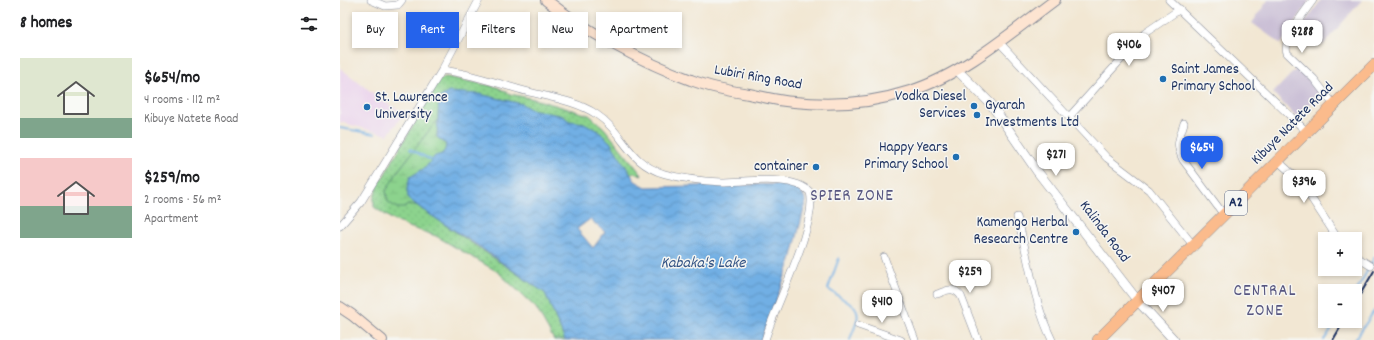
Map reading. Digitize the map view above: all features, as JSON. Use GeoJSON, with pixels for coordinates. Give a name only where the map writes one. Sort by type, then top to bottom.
{"type":"FeatureCollection","features":[{"type":"Feature","properties":{"kind":"main road","name":"Lubiri Ring Road"},"geometry":{"type":"LineString","coordinates":[[546,0],[604,37],[691,80],[727,90],[794,102],[845,103],[879,100],[912,91],[957,70],[999,42],[1055,0]]}},
{"type":"Feature","properties":{"kind":"main road","name":"Kibuye Natete Road"},"geometry":{"type":"LineString","coordinates":[[1098,340],[1278,161],[1306,131],[1374,65]]}},
{"type":"Feature","properties":{"kind":"main road"},"geometry":{"type":"LineString","coordinates":[[340,308],[352,315],[382,340]]}},
{"type":"Feature","properties":{"kind":"street"},"geometry":{"type":"LineString","coordinates":[[371,0],[385,6],[398,5],[402,0]]}},
{"type":"Feature","properties":{"kind":"street"},"geometry":{"type":"LineString","coordinates":[[340,226],[361,202],[442,70],[478,0]]}},
{"type":"Feature","properties":{"kind":"street"},"geometry":{"type":"LineString","coordinates":[[1169,0],[1306,131]]}},
{"type":"Feature","properties":{"kind":"street"},"geometry":{"type":"LineString","coordinates":[[1313,0],[1289,38],[1286,49],[1287,53],[1314,79],[1334,105]]}},
{"type":"Feature","properties":{"kind":"street"},"geometry":{"type":"LineString","coordinates":[[1069,117],[1145,33],[1180,9]]}},
{"type":"Feature","properties":{"kind":"street"},"geometry":{"type":"LineString","coordinates":[[999,42],[1107,158],[1149,190],[1193,245]]}},
{"type":"Feature","properties":{"kind":"street"},"geometry":{"type":"LineString","coordinates":[[442,70],[562,100],[591,111],[610,127],[639,161],[649,169],[696,180],[721,182],[784,181],[805,187],[810,192],[811,208],[793,269],[766,340]]}},
{"type":"Feature","properties":{"kind":"street","name":"Kalinda Road"},"geometry":{"type":"LineString","coordinates":[[957,70],[991,104],[1038,171],[1137,300],[1174,340]]}},
{"type":"Feature","properties":{"kind":"street"},"geometry":{"type":"LineString","coordinates":[[1184,123],[1178,150],[1183,160],[1224,215]]}},
{"type":"Feature","properties":{"kind":"street"},"geometry":{"type":"LineString","coordinates":[[1278,161],[1300,181],[1333,232]]}},
{"type":"Feature","properties":{"kind":"street"},"geometry":{"type":"LineString","coordinates":[[1016,217],[1027,252],[1044,323],[1052,340]]}},
{"type":"Feature","properties":{"kind":"street"},"geometry":{"type":"LineString","coordinates":[[884,257],[915,340]]}},
{"type":"Feature","properties":{"kind":"street"},"geometry":{"type":"LineString","coordinates":[[1362,260],[1370,265]]}},
{"type":"Feature","properties":{"kind":"street"},"geometry":{"type":"LineString","coordinates":[[937,294],[951,289],[957,291],[961,296],[978,340]]}},
{"type":"Feature","properties":{"kind":"street"},"geometry":{"type":"LineString","coordinates":[[858,325],[901,340]]}},
{"type":"Feature","properties":{"kind":"shaded area"},"geometry":{"type":"Polygon","coordinates":[[[1268,0],[1310,0],[1281,44],[1252,23],[1268,0]]]}},
{"type":"Feature","properties":{"kind":"shaded area"},"geometry":{"type":"Polygon","coordinates":[[[1321,0],[1362,0],[1323,45],[1301,28],[1321,0]]]}},
{"type":"Feature","properties":{"kind":"shaded area"},"geometry":{"type":"Polygon","coordinates":[[[1298,67],[1322,92],[1296,117],[1273,93],[1298,67]]]}},
{"type":"Feature","properties":{"kind":"shaded area","name":"St. Lawrence University"},"geometry":{"type":"Polygon","coordinates":[[[340,68],[385,102],[404,113],[388,135],[340,122],[340,68]]]}},
{"type":"Feature","properties":{"kind":"green space"},"geometry":{"type":"Polygon","coordinates":[[[446,77],[497,87],[510,94],[534,99],[589,115],[604,128],[642,175],[633,173],[631,175],[584,123],[569,121],[563,116],[530,109],[522,104],[479,94],[439,98],[438,119],[398,171],[407,205],[416,205],[545,293],[565,340],[554,340],[536,308],[498,272],[436,236],[406,226],[390,218],[374,207],[374,197],[379,184],[440,79],[446,77]]]}},
{"type":"Feature","properties":{"kind":"green space"},"geometry":{"type":"Polygon","coordinates":[[[438,119],[437,137],[446,144],[446,150],[425,168],[410,177],[407,192],[416,205],[407,205],[405,208],[397,208],[388,202],[386,191],[398,171],[438,119]]]}},
{"type":"Feature","properties":{"kind":"water","name":"Kabaka's Lake"},"geometry":{"type":"Polygon","coordinates":[[[449,92],[479,94],[522,104],[530,109],[563,116],[569,121],[584,123],[597,130],[610,142],[635,181],[646,187],[793,184],[803,195],[806,201],[791,260],[761,340],[565,340],[545,293],[477,245],[423,210],[408,198],[407,189],[410,177],[425,168],[435,156],[442,154],[445,150],[446,144],[437,137],[439,98],[449,92]],[[590,219],[577,229],[593,248],[605,232],[590,219]]]}},
{"type":"Feature","properties":{"kind":"waterway"},"geometry":{"type":"LineString","coordinates":[[340,128],[375,134]]}},
{"type":"Feature","properties":{"kind":"waterway"},"geometry":{"type":"LineString","coordinates":[[410,149],[431,160]]}},
{"type":"Feature","properties":{"kind":"waterway"},"geometry":{"type":"LineString","coordinates":[[839,258],[828,289],[855,307],[857,311],[858,315],[850,340]]}},
{"type":"Feature","properties":{"kind":"waterway"},"geometry":{"type":"LineString","coordinates":[[1360,284],[1374,258]]}},
{"type":"Feature","properties":{"kind":"waterway"},"geometry":{"type":"LineString","coordinates":[[1355,340],[1374,311]]}},
{"type":"Feature","properties":{"kind":"waterway"},"geometry":{"type":"LineString","coordinates":[[1324,340],[1332,328]]}},
{"type":"Feature","properties":{"kind":"railway"},"geometry":{"type":"LineString","coordinates":[[1362,291],[1374,271]]}},
{"type":"Feature","properties":{"kind":"railway"},"geometry":{"type":"LineString","coordinates":[[1333,340],[1340,328]]}},
{"type":"Feature","properties":{"kind":"place","name":"Saint James Primary School"},"geometry":{"type":"Point","coordinates":[1163,79]}},
{"type":"Feature","properties":{"kind":"place","name":"Vodka Diesel Services"},"geometry":{"type":"Point","coordinates":[974,106]}},
{"type":"Feature","properties":{"kind":"place","name":"St. Lawrence University"},"geometry":{"type":"Point","coordinates":[367,107]}},
{"type":"Feature","properties":{"kind":"place","name":"Gyarah Investments Ltd"},"geometry":{"type":"Point","coordinates":[977,115]}},
{"type":"Feature","properties":{"kind":"place","name":"Happy Years Primary School"},"geometry":{"type":"Point","coordinates":[956,157]}},
{"type":"Feature","properties":{"kind":"place","name":"container"},"geometry":{"type":"Point","coordinates":[816,167]}},
{"type":"Feature","properties":{"kind":"place","name":"Kamengo Herbal Research Centre"},"geometry":{"type":"Point","coordinates":[1076,232]}},
{"type":"Feature","properties":{"kind":"district","name":"SPIER ZONE"},"geometry":{"type":"Point","coordinates":[852,197]}},
{"type":"Feature","properties":{"kind":"district","name":"CENTRAL ZONE"},"geometry":{"type":"Point","coordinates":[1265,302]}}]}
